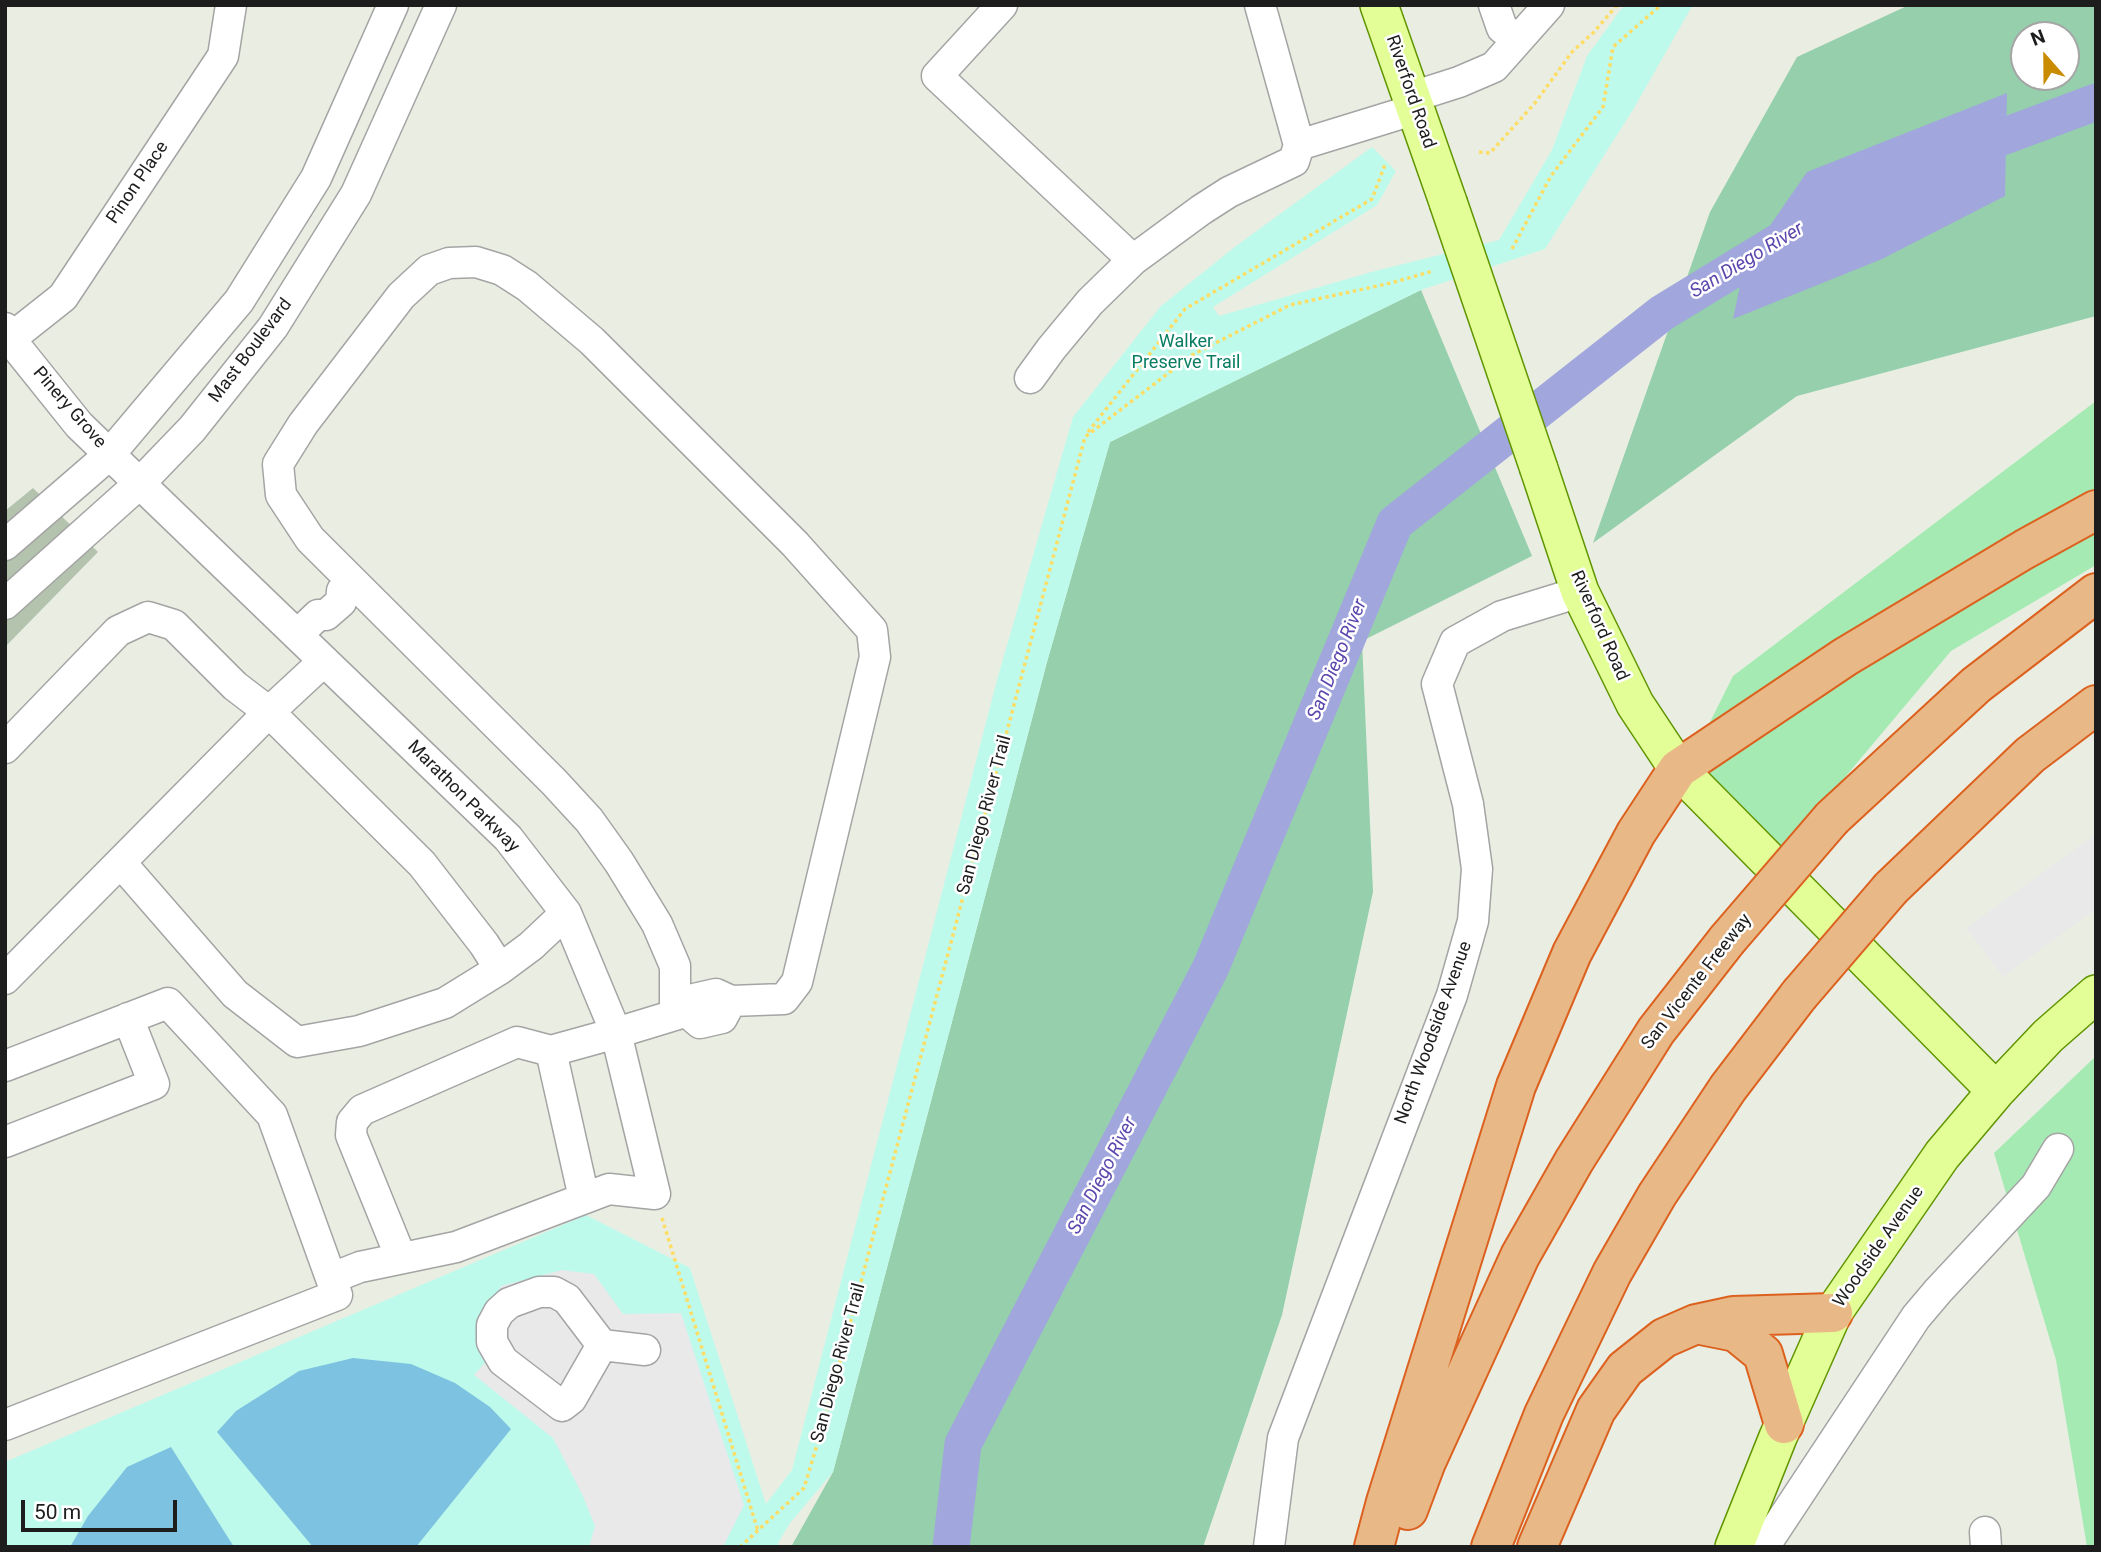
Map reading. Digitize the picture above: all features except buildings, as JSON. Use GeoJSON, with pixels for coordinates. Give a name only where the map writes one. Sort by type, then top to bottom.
{"type":"FeatureCollection","features":[{"type":"Feature","properties":{"kind":"highway"},"geometry":{"type":"LineString","coordinates":[[1374,1547],[1516,1086],[1572,953],[1636,833],[1678,769],[1845,657],[2025,548],[2096,510]]}},
{"type":"Feature","properties":{"kind":"highway","name":"San Vicente Freeway"},"geometry":{"type":"LineString","coordinates":[[1394,1547],[1426,1462],[1520,1256],[1574,1161],[1656,1031],[1727,940],[1832,818],[1976,685],[2096,593]]}},
{"type":"Feature","properties":{"kind":"highway"},"geometry":{"type":"LineString","coordinates":[[1491,1547],[1544,1414],[1612,1273],[1657,1195],[1721,1099],[1799,995],[1891,888],[2030,755],[2096,705]]}},
{"type":"Feature","properties":{"kind":"highway"},"geometry":{"type":"LineString","coordinates":[[1537,1547],[1596,1410],[1625,1369],[1664,1339],[1696,1324],[1733,1316],[1833,1313]]}},
{"type":"Feature","properties":{"kind":"highway"},"geometry":{"type":"LineString","coordinates":[[1696,1324],[1736,1332],[1763,1353],[1784,1424]]}},
{"type":"Feature","properties":{"kind":"main road","name":"Riverford Road"},"geometry":{"type":"LineString","coordinates":[[1379,5],[1580,592],[1635,704],[1678,769],[1996,1091]]}},
{"type":"Feature","properties":{"kind":"main road","name":"Woodside Avenue"},"geometry":{"type":"LineString","coordinates":[[1748,1544],[1784,1424],[1833,1313],[1942,1155],[1996,1091],[2048,1036],[2096,994]]}},
{"type":"Feature","properties":{"kind":"street","name":"Pinon Place"},"geometry":{"type":"LineString","coordinates":[[7,333],[63,298],[223,56],[231,5]]}},
{"type":"Feature","properties":{"kind":"street"},"geometry":{"type":"LineString","coordinates":[[5,545],[109,455],[159,399],[246,290],[316,178],[393,5]]}},
{"type":"Feature","properties":{"kind":"street","name":"Mast Boulevard"},"geometry":{"type":"LineString","coordinates":[[5,604],[139,484],[191,429],[273,327],[356,194],[441,5]]}},
{"type":"Feature","properties":{"kind":"street"},"geometry":{"type":"LineString","coordinates":[[1002,5],[937,76],[1133,260]]}},
{"type":"Feature","properties":{"kind":"street"},"geometry":{"type":"LineString","coordinates":[[1030,378],[1084,309],[1133,260],[1229,192],[1294,161],[1299,145],[1260,5]]}},
{"type":"Feature","properties":{"kind":"street"},"geometry":{"type":"LineString","coordinates":[[1494,5],[1502,28],[1518,40]]}},
{"type":"Feature","properties":{"kind":"street"},"geometry":{"type":"LineString","coordinates":[[1299,145],[1414,103],[1494,67],[1549,5]]}},
{"type":"Feature","properties":{"kind":"street"},"geometry":{"type":"LineString","coordinates":[[401,1258],[351,1135],[352,1122],[362,1110],[517,1042],[551,1051],[680,1013],[700,1023],[722,1018],[731,1001],[784,999],[797,982],[875,657],[872,630],[794,544],[592,341],[502,270],[476,262],[449,263],[429,270],[401,296],[303,424],[278,464],[281,495],[347,587],[554,782],[589,820],[619,862],[657,924],[675,966],[680,1013]]}},
{"type":"Feature","properties":{"kind":"street","name":"Pinery Grove"},"geometry":{"type":"LineString","coordinates":[[7,333],[79,425],[139,484]]}},
{"type":"Feature","properties":{"kind":"street","name":"Marathon Parkway"},"geometry":{"type":"LineString","coordinates":[[139,484],[307,625],[324,661],[508,838],[566,913],[616,1033],[655,1194]]}},
{"type":"Feature","properties":{"kind":"street"},"geometry":{"type":"LineString","coordinates":[[307,625],[326,615],[341,602],[347,587]]}},
{"type":"Feature","properties":{"kind":"street","name":"North Woodside Avenue"},"geometry":{"type":"LineString","coordinates":[[1269,1547],[1283,1438],[1452,995],[1473,921],[1477,869],[1468,804],[1437,684],[1455,642],[1502,617],[1580,592]]}},
{"type":"Feature","properties":{"kind":"street"},"geometry":{"type":"LineString","coordinates":[[5,748],[118,631],[148,617],[174,625],[235,686],[269,712],[422,864],[500,969]]}},
{"type":"Feature","properties":{"kind":"street"},"geometry":{"type":"LineString","coordinates":[[5,979],[269,712],[324,661]]}},
{"type":"Feature","properties":{"kind":"street"},"geometry":{"type":"LineString","coordinates":[[121,863],[235,994],[297,1042],[359,1031],[445,1003],[531,946],[566,913]]}},
{"type":"Feature","properties":{"kind":"street"},"geometry":{"type":"LineString","coordinates":[[5,1066],[168,1003],[272,1115],[337,1295],[5,1425]]}},
{"type":"Feature","properties":{"kind":"street"},"geometry":{"type":"LineString","coordinates":[[5,1142],[153,1084],[128,1018]]}},
{"type":"Feature","properties":{"kind":"street"},"geometry":{"type":"LineString","coordinates":[[551,1051],[584,1198]]}},
{"type":"Feature","properties":{"kind":"street"},"geometry":{"type":"LineString","coordinates":[[1748,1544],[1916,1317],[2036,1186],[2059,1149]]}},
{"type":"Feature","properties":{"kind":"street"},"geometry":{"type":"LineString","coordinates":[[332,1278],[360,1267],[456,1247],[609,1189],[655,1194]]}},
{"type":"Feature","properties":{"kind":"street"},"geometry":{"type":"LineString","coordinates":[[603,1345],[645,1350]]}},
{"type":"Feature","properties":{"kind":"path"},"geometry":{"type":"LineString","coordinates":[[1479,152],[1490,153],[1535,103],[1572,52],[1594,32],[1616,5]]}},
{"type":"Feature","properties":{"kind":"path"},"geometry":{"type":"LineString","coordinates":[[1512,249],[1551,176],[1603,107],[1613,47],[1661,5]]}},
{"type":"Feature","properties":{"kind":"path"},"geometry":{"type":"LineString","coordinates":[[1085,437],[1185,309],[1371,199],[1386,162]]}},
{"type":"Feature","properties":{"kind":"path"},"geometry":{"type":"LineString","coordinates":[[1085,437],[1192,355],[1290,305],[1433,271]]}},
{"type":"Feature","properties":{"kind":"path","name":"San Diego River Trail"},"geometry":{"type":"LineString","coordinates":[[740,1547],[804,1488],[1085,437]]}},
{"type":"Feature","properties":{"kind":"path"},"geometry":{"type":"LineString","coordinates":[[655,1194],[758,1531]]}},
{"type":"Feature","properties":{"kind":"shaded area"},"geometry":{"type":"Polygon","coordinates":[[[33,488],[98,552],[5,647],[5,511],[33,488]]]}},
{"type":"Feature","properties":{"kind":"shaded area"},"geometry":{"type":"Polygon","coordinates":[[[2093,836],[2096,840],[2096,909],[2003,977],[1966,928],[2093,836]]]}},
{"type":"Feature","properties":{"kind":"shaded area"},"geometry":{"type":"Polygon","coordinates":[[[562,1270],[594,1274],[623,1314],[681,1313],[744,1505],[723,1547],[589,1547],[595,1526],[553,1438],[474,1375],[491,1356],[481,1325],[501,1286],[562,1270]]]}},
{"type":"Feature","properties":{"kind":"shaded area"},"geometry":{"type":"Polygon","coordinates":[[[353,1358],[411,1364],[455,1383],[490,1407],[511,1429],[416,1547],[313,1547],[217,1432],[236,1411],[299,1371],[353,1358]]]}},
{"type":"Feature","properties":{"kind":"shaded area"},"geometry":{"type":"Polygon","coordinates":[[[171,1447],[234,1547],[70,1547],[88,1516],[127,1467],[171,1447]]]}},
{"type":"Feature","properties":{"kind":"green space","name":"Walker Preserve Trail"},"geometry":{"type":"Polygon","coordinates":[[[1629,5],[1696,5],[1691,8],[1634,108],[1545,249],[1421,290],[1110,442],[1047,662],[833,1472],[790,1523],[778,1543],[779,1547],[5,1547],[5,1462],[586,1215],[690,1268],[766,1504],[792,1470],[997,680],[1073,417],[1161,306],[1236,246],[1372,147],[1396,171],[1377,205],[1213,307],[1219,316],[1375,271],[1499,240],[1552,150],[1587,56],[1621,9],[1629,5]]]}},
{"type":"Feature","properties":{"kind":"green space"},"geometry":{"type":"Polygon","coordinates":[[[1909,5],[2096,5],[2096,316],[1797,396],[1593,543],[1710,212],[1797,57],[1909,5]]]}},
{"type":"Feature","properties":{"kind":"green space"},"geometry":{"type":"Polygon","coordinates":[[[1421,290],[1532,556],[1362,641],[1373,892],[1282,1315],[1203,1547],[791,1547],[833,1472],[1047,662],[1110,442],[1421,290]]]}},
{"type":"Feature","properties":{"kind":"green space"},"geometry":{"type":"Polygon","coordinates":[[[2096,401],[2096,565],[1951,651],[1783,851],[1691,760],[1733,676],[2096,401]]]}},
{"type":"Feature","properties":{"kind":"green space"},"geometry":{"type":"Polygon","coordinates":[[[2096,1056],[2096,1547],[2087,1547],[2056,1360],[1994,1153],[2096,1056]]]}},
{"type":"Feature","properties":{"kind":"water"},"geometry":{"type":"Polygon","coordinates":[[[2007,93],[2005,196],[1882,259],[1733,319],[1745,262],[1807,172],[2007,93]]]}},
{"type":"Feature","properties":{"kind":"waterway","name":"San Diego River"},"geometry":{"type":"LineString","coordinates":[[1959,153],[2096,102]]}},
{"type":"Feature","properties":{"kind":"waterway","name":"San Diego River"},"geometry":{"type":"LineString","coordinates":[[951,1547],[963,1444],[1211,967],[1395,523],[1662,313],[1788,236]]}}]}
